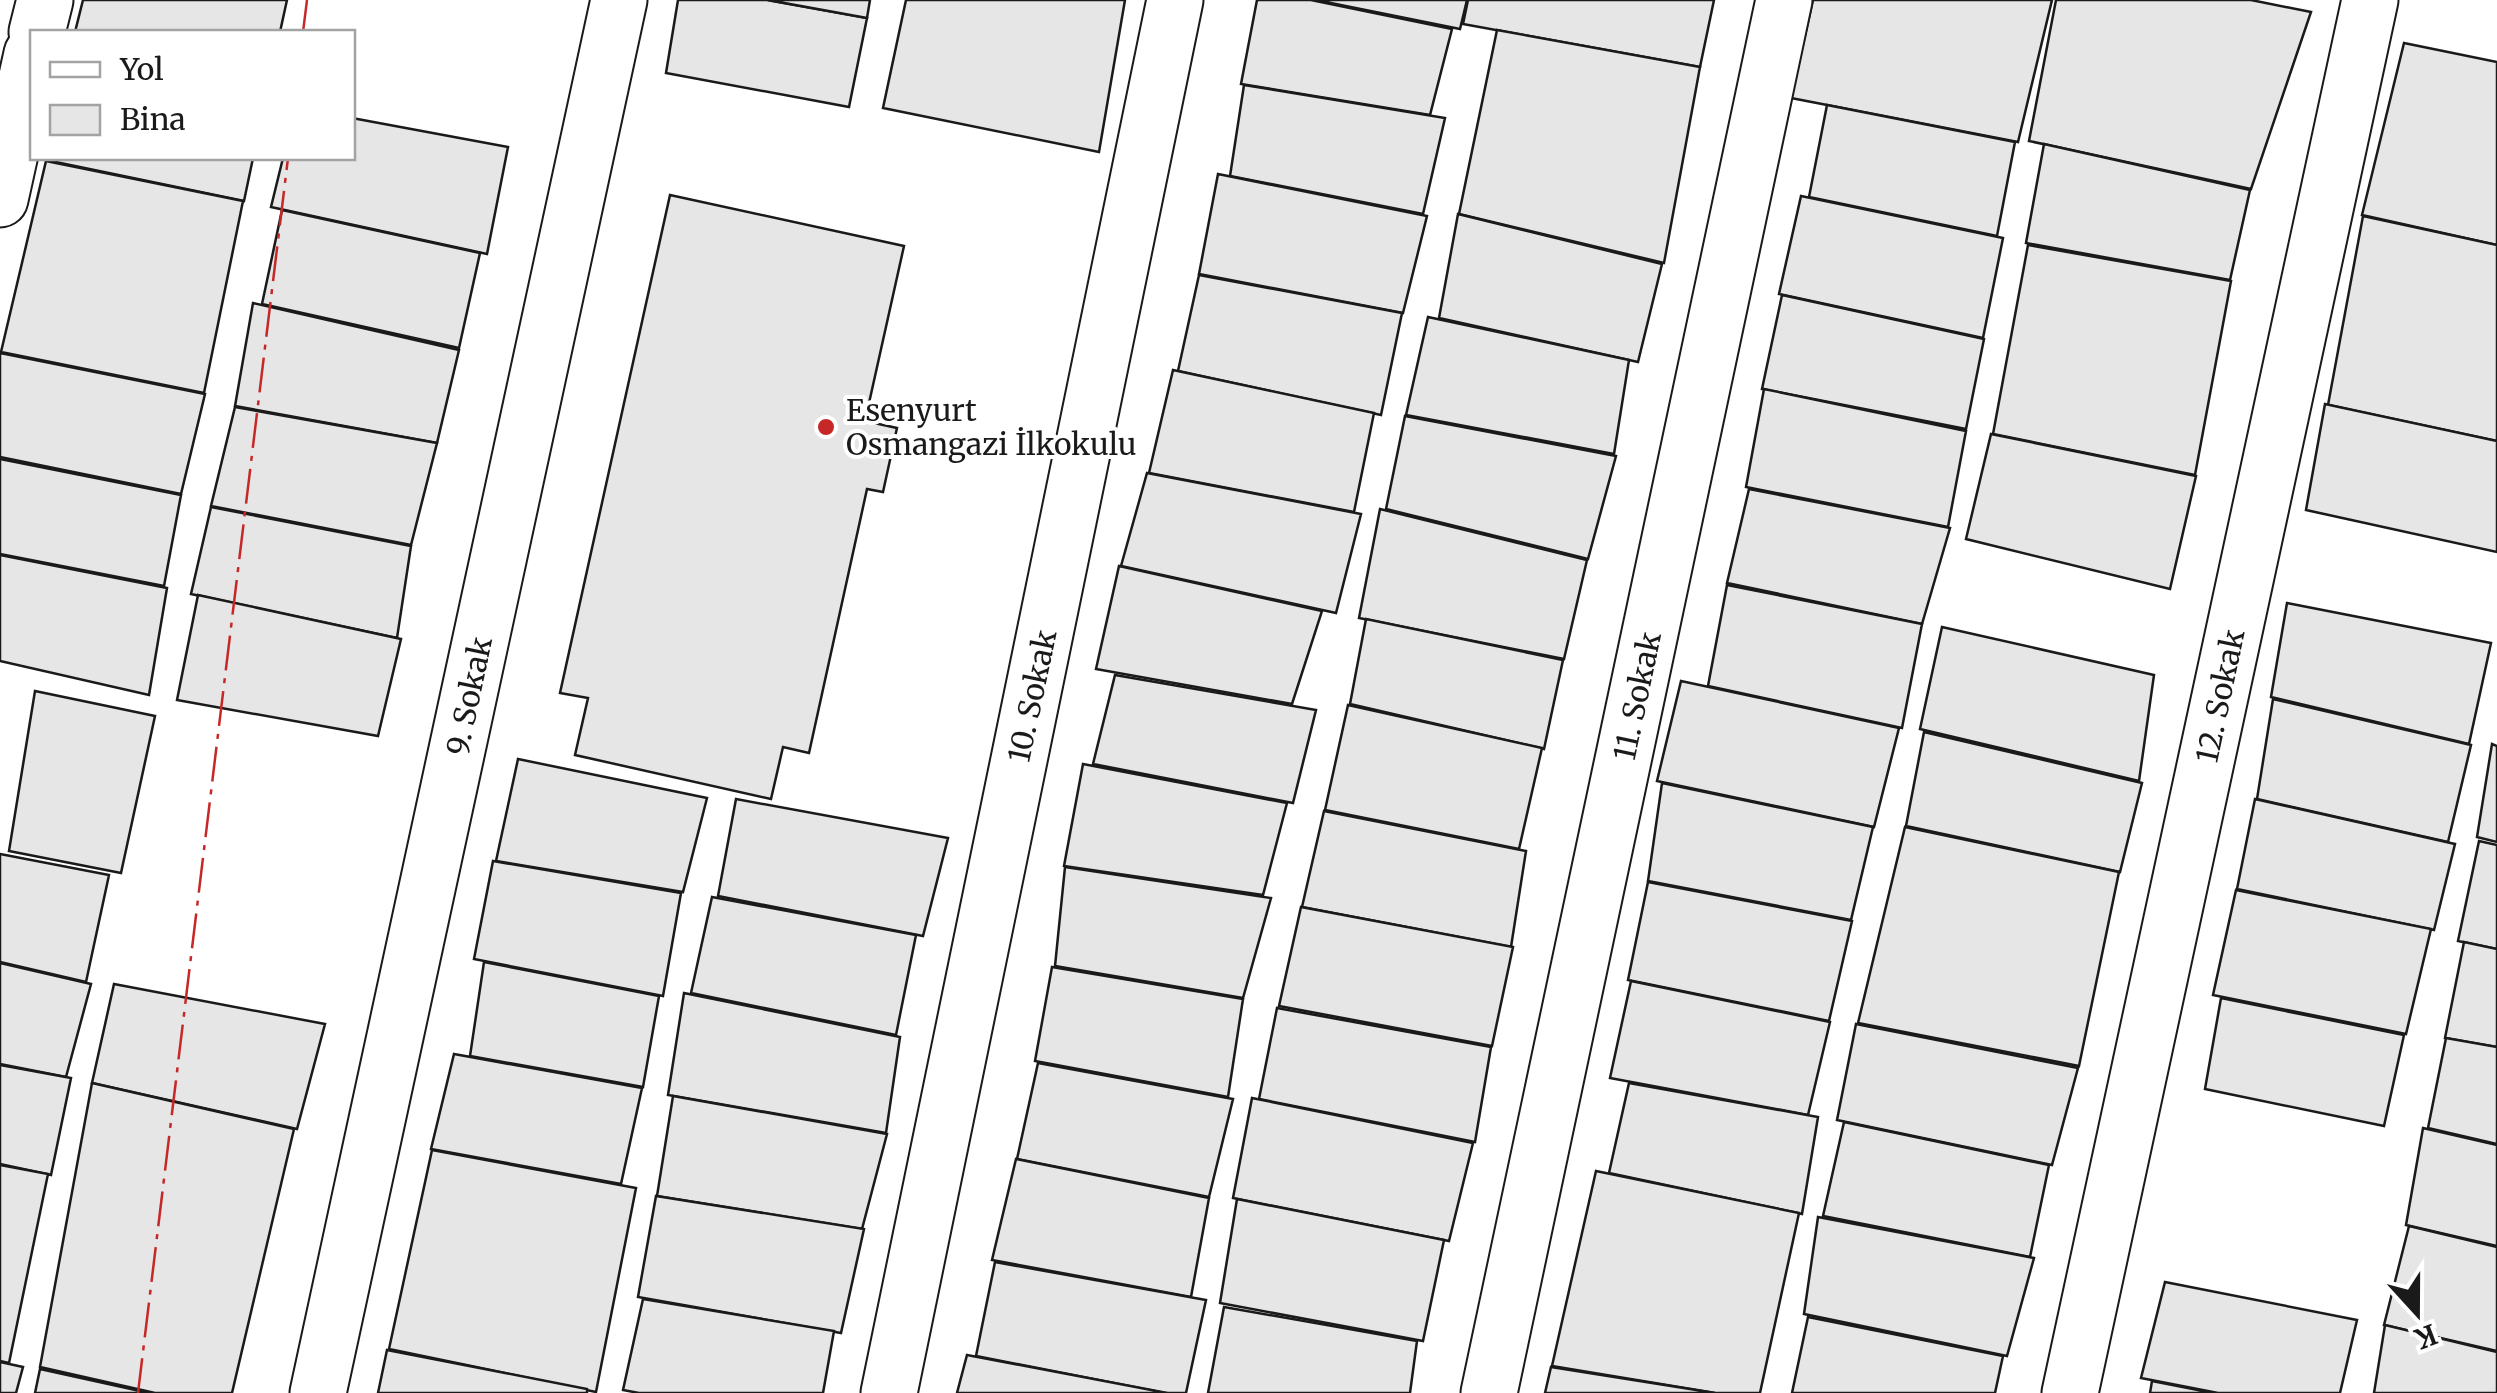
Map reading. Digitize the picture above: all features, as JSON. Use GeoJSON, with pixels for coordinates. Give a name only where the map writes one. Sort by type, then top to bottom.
{"type":"FeatureCollection","features":[{"type":"Feature","properties":{"kind":"street"},"geometry":{"type":"LineString","coordinates":[[38,30],[45,0]]}},
{"type":"Feature","properties":{"kind":"street","name":"9. Sokak"},"geometry":{"type":"LineString","coordinates":[[318,1393],[620,0]]}},
{"type":"Feature","properties":{"kind":"street","name":"10. Sokak"},"geometry":{"type":"LineString","coordinates":[[889,1393],[1175,0]]}},
{"type":"Feature","properties":{"kind":"street","name":"11. Sokak"},"geometry":{"type":"LineString","coordinates":[[1489,1393],[1784,0]]}},
{"type":"Feature","properties":{"kind":"street","name":"12. Sokak"},"geometry":{"type":"LineString","coordinates":[[2070,1393],[2370,0]]}},
{"type":"Feature","properties":{"kind":"street"},"geometry":{"type":"LineString","coordinates":[[0,199],[30,63]]}},
{"type":"Feature","properties":{"kind":"building"},"geometry":{"type":"Polygon","coordinates":[[[83,0],[287,0],[280,30],[76,30],[83,0]]]}},
{"type":"Feature","properties":{"kind":"building"},"geometry":{"type":"Polygon","coordinates":[[[678,0],[767,0],[867,18],[849,107],[666,73],[678,0]]]}},
{"type":"Feature","properties":{"kind":"building"},"geometry":{"type":"Polygon","coordinates":[[[768,0],[870,0],[867,18],[768,0]]]}},
{"type":"Feature","properties":{"kind":"building"},"geometry":{"type":"Polygon","coordinates":[[[906,0],[1125,0],[1099,152],[883,108],[906,0]]]}},
{"type":"Feature","properties":{"kind":"building"},"geometry":{"type":"Polygon","coordinates":[[[1257,0],[1311,0],[1452,29],[1430,115],[1241,84],[1257,0]]]}},
{"type":"Feature","properties":{"kind":"building"},"geometry":{"type":"Polygon","coordinates":[[[1316,0],[1467,0],[1460,29],[1316,0]]]}},
{"type":"Feature","properties":{"kind":"building"},"geometry":{"type":"Polygon","coordinates":[[[1468,0],[1714,0],[1700,67],[1463,24],[1468,0]]]}},
{"type":"Feature","properties":{"kind":"building"},"geometry":{"type":"Polygon","coordinates":[[[1813,0],[2052,0],[2018,142],[1791,98],[1813,0]]]}},
{"type":"Feature","properties":{"kind":"building"},"geometry":{"type":"Polygon","coordinates":[[[2056,0],[2251,0],[2311,12],[2251,189],[2029,141],[2056,0]]]}},
{"type":"Feature","properties":{"kind":"building"},"geometry":{"type":"Polygon","coordinates":[[[1497,30],[1700,67],[1664,263],[1459,214],[1497,30]]]}},
{"type":"Feature","properties":{"kind":"building"},"geometry":{"type":"Polygon","coordinates":[[[2404,43],[2497,62],[2497,245],[2362,215],[2404,43]]]}},
{"type":"Feature","properties":{"kind":"building"},"geometry":{"type":"Polygon","coordinates":[[[1244,85],[1445,118],[1423,214],[1230,176],[1244,85]]]}},
{"type":"Feature","properties":{"kind":"building"},"geometry":{"type":"Polygon","coordinates":[[[1827,105],[2015,142],[1997,236],[1809,197],[1827,105]]]}},
{"type":"Feature","properties":{"kind":"building"},"geometry":{"type":"Polygon","coordinates":[[[355,119],[508,147],[487,254],[271,207],[283,160],[355,160],[355,119]]]}},
{"type":"Feature","properties":{"kind":"building"},"geometry":{"type":"Polygon","coordinates":[[[2044,144],[2250,190],[2230,280],[2026,243],[2044,144]]]}},
{"type":"Feature","properties":{"kind":"building"},"geometry":{"type":"Polygon","coordinates":[[[46,160],[253,160],[244,201],[46,160]]]}},
{"type":"Feature","properties":{"kind":"building"},"geometry":{"type":"Polygon","coordinates":[[[46,161],[243,201],[204,393],[1,352],[46,161]]]}},
{"type":"Feature","properties":{"kind":"building"},"geometry":{"type":"Polygon","coordinates":[[[1218,174],[1427,216],[1403,313],[1199,274],[1218,174]]]}},
{"type":"Feature","properties":{"kind":"building"},"geometry":{"type":"Polygon","coordinates":[[[670,195],[904,246],[865,421],[897,428],[883,492],[867,489],[809,753],[783,747],[771,799],[575,755],[588,698],[560,693],[670,195]]]}},
{"type":"Feature","properties":{"kind":"building"},"geometry":{"type":"Polygon","coordinates":[[[1801,196],[2003,238],[1983,338],[1779,294],[1801,196]]]}},
{"type":"Feature","properties":{"kind":"building"},"geometry":{"type":"Polygon","coordinates":[[[282,210],[480,253],[459,348],[262,304],[282,210]]]}},
{"type":"Feature","properties":{"kind":"building"},"geometry":{"type":"Polygon","coordinates":[[[1458,214],[1662,264],[1638,362],[1439,318],[1458,214]]]}},
{"type":"Feature","properties":{"kind":"building"},"geometry":{"type":"Polygon","coordinates":[[[2363,216],[2497,245],[2497,441],[2328,405],[2363,216]]]}},
{"type":"Feature","properties":{"kind":"building"},"geometry":{"type":"Polygon","coordinates":[[[2028,245],[2231,281],[2195,475],[1993,434],[2028,245]]]}},
{"type":"Feature","properties":{"kind":"building"},"geometry":{"type":"Polygon","coordinates":[[[1199,275],[1402,313],[1381,415],[1178,371],[1199,275]]]}},
{"type":"Feature","properties":{"kind":"building"},"geometry":{"type":"Polygon","coordinates":[[[1782,295],[1984,339],[1966,429],[1762,389],[1782,295]]]}},
{"type":"Feature","properties":{"kind":"building"},"geometry":{"type":"Polygon","coordinates":[[[253,303],[459,350],[437,443],[235,406],[253,303]]]}},
{"type":"Feature","properties":{"kind":"building"},"geometry":{"type":"Polygon","coordinates":[[[1428,317],[1629,360],[1614,454],[1406,415],[1428,317]]]}},
{"type":"Feature","properties":{"kind":"building"},"geometry":{"type":"Polygon","coordinates":[[[0,353],[205,394],[181,494],[0,457],[0,353]]]}},
{"type":"Feature","properties":{"kind":"building"},"geometry":{"type":"Polygon","coordinates":[[[1173,370],[1374,413],[1354,512],[1149,473],[1173,370]]]}},
{"type":"Feature","properties":{"kind":"building"},"geometry":{"type":"Polygon","coordinates":[[[1764,389],[1966,431],[1948,527],[1746,487],[1764,389]]]}},
{"type":"Feature","properties":{"kind":"building"},"geometry":{"type":"Polygon","coordinates":[[[2325,404],[2497,441],[2497,552],[2306,510],[2325,404]]]}},
{"type":"Feature","properties":{"kind":"building"},"geometry":{"type":"Polygon","coordinates":[[[235,407],[437,443],[411,545],[211,506],[235,407]]]}},
{"type":"Feature","properties":{"kind":"building"},"geometry":{"type":"Polygon","coordinates":[[[1405,416],[1616,456],[1588,559],[1386,509],[1405,416]]]}},
{"type":"Feature","properties":{"kind":"building"},"geometry":{"type":"Polygon","coordinates":[[[1991,434],[2196,476],[2170,589],[1966,539],[1991,434]]]}},
{"type":"Feature","properties":{"kind":"building"},"geometry":{"type":"Polygon","coordinates":[[[0,459],[181,495],[164,586],[0,554],[0,459]]]}},
{"type":"Feature","properties":{"kind":"building"},"geometry":{"type":"Polygon","coordinates":[[[1147,473],[1361,514],[1336,613],[1121,566],[1147,473]]]}},
{"type":"Feature","properties":{"kind":"building"},"geometry":{"type":"Polygon","coordinates":[[[1749,489],[1950,528],[1922,624],[1727,583],[1749,489]]]}},
{"type":"Feature","properties":{"kind":"building"},"geometry":{"type":"Polygon","coordinates":[[[211,507],[411,546],[397,638],[191,594],[211,507]]]}},
{"type":"Feature","properties":{"kind":"building"},"geometry":{"type":"Polygon","coordinates":[[[1380,509],[1587,560],[1564,659],[1359,618],[1380,509]]]}},
{"type":"Feature","properties":{"kind":"building"},"geometry":{"type":"Polygon","coordinates":[[[0,555],[167,588],[149,695],[0,661],[0,555]]]}},
{"type":"Feature","properties":{"kind":"building"},"geometry":{"type":"Polygon","coordinates":[[[1119,566],[1322,611],[1292,704],[1096,669],[1119,566]]]}},
{"type":"Feature","properties":{"kind":"building"},"geometry":{"type":"Polygon","coordinates":[[[1727,585],[1922,624],[1902,728],[1708,686],[1727,585]]]}},
{"type":"Feature","properties":{"kind":"building"},"geometry":{"type":"Polygon","coordinates":[[[198,595],[401,639],[378,736],[177,700],[198,595]]]}},
{"type":"Feature","properties":{"kind":"building"},"geometry":{"type":"Polygon","coordinates":[[[2287,603],[2491,643],[2469,744],[2271,697],[2287,603]]]}},
{"type":"Feature","properties":{"kind":"building"},"geometry":{"type":"Polygon","coordinates":[[[1366,619],[1563,660],[1544,749],[1350,704],[1366,619]]]}},
{"type":"Feature","properties":{"kind":"building"},"geometry":{"type":"Polygon","coordinates":[[[1942,627],[2154,675],[2139,781],[1920,729],[1942,627]]]}},
{"type":"Feature","properties":{"kind":"building"},"geometry":{"type":"Polygon","coordinates":[[[1115,675],[1316,710],[1293,803],[1093,764],[1115,675]]]}},
{"type":"Feature","properties":{"kind":"building"},"geometry":{"type":"Polygon","coordinates":[[[1681,681],[1899,728],[1874,827],[1657,781],[1681,681]]]}},
{"type":"Feature","properties":{"kind":"building"},"geometry":{"type":"Polygon","coordinates":[[[35,691],[155,716],[121,873],[9,851],[35,691]]]}},
{"type":"Feature","properties":{"kind":"building"},"geometry":{"type":"Polygon","coordinates":[[[2273,699],[2471,745],[2448,842],[2257,799],[2273,699]]]}},
{"type":"Feature","properties":{"kind":"building"},"geometry":{"type":"Polygon","coordinates":[[[1348,705],[1542,748],[1519,849],[1325,810],[1348,705]]]}},
{"type":"Feature","properties":{"kind":"building"},"geometry":{"type":"Polygon","coordinates":[[[1924,732],[2142,783],[2120,872],[1906,826],[1924,732]]]}},
{"type":"Feature","properties":{"kind":"building"},"geometry":{"type":"Polygon","coordinates":[[[2492,744],[2497,746],[2497,842],[2477,837],[2492,744]]]}},
{"type":"Feature","properties":{"kind":"building"},"geometry":{"type":"Polygon","coordinates":[[[518,759],[707,798],[683,892],[496,861],[518,759]]]}},
{"type":"Feature","properties":{"kind":"building"},"geometry":{"type":"Polygon","coordinates":[[[1083,764],[1287,803],[1263,895],[1064,866],[1083,764]]]}},
{"type":"Feature","properties":{"kind":"building"},"geometry":{"type":"Polygon","coordinates":[[[1662,783],[1873,827],[1851,920],[1648,881],[1662,783]]]}},
{"type":"Feature","properties":{"kind":"building"},"geometry":{"type":"Polygon","coordinates":[[[736,799],[948,838],[923,936],[718,896],[736,799]]]}},
{"type":"Feature","properties":{"kind":"building"},"geometry":{"type":"Polygon","coordinates":[[[2255,799],[2455,844],[2434,930],[2237,889],[2255,799]]]}},
{"type":"Feature","properties":{"kind":"building"},"geometry":{"type":"Polygon","coordinates":[[[1324,811],[1526,851],[1511,947],[1302,907],[1324,811]]]}},
{"type":"Feature","properties":{"kind":"building"},"geometry":{"type":"Polygon","coordinates":[[[1905,827],[2119,872],[2079,1066],[1858,1023],[1905,827]]]}},
{"type":"Feature","properties":{"kind":"building"},"geometry":{"type":"Polygon","coordinates":[[[2479,841],[2497,845],[2497,949],[2458,941],[2479,841]]]}},
{"type":"Feature","properties":{"kind":"building"},"geometry":{"type":"Polygon","coordinates":[[[0,854],[109,875],[86,982],[0,962],[0,854]]]}},
{"type":"Feature","properties":{"kind":"building"},"geometry":{"type":"Polygon","coordinates":[[[493,861],[681,893],[663,996],[474,959],[493,861]]]}},
{"type":"Feature","properties":{"kind":"building"},"geometry":{"type":"Polygon","coordinates":[[[1065,867],[1271,898],[1243,998],[1055,966],[1065,867]]]}},
{"type":"Feature","properties":{"kind":"building"},"geometry":{"type":"Polygon","coordinates":[[[1648,882],[1852,921],[1829,1021],[1628,980],[1648,882]]]}},
{"type":"Feature","properties":{"kind":"building"},"geometry":{"type":"Polygon","coordinates":[[[2236,890],[2431,929],[2406,1034],[2213,995],[2236,890]]]}},
{"type":"Feature","properties":{"kind":"building"},"geometry":{"type":"Polygon","coordinates":[[[712,897],[916,935],[896,1035],[691,993],[712,897]]]}},
{"type":"Feature","properties":{"kind":"building"},"geometry":{"type":"Polygon","coordinates":[[[1301,907],[1513,947],[1492,1046],[1279,1006],[1301,907]]]}},
{"type":"Feature","properties":{"kind":"building"},"geometry":{"type":"Polygon","coordinates":[[[2464,942],[2497,949],[2497,1047],[2445,1038],[2464,942]]]}},
{"type":"Feature","properties":{"kind":"building"},"geometry":{"type":"Polygon","coordinates":[[[484,962],[659,996],[643,1087],[470,1056],[484,962]]]}},
{"type":"Feature","properties":{"kind":"building"},"geometry":{"type":"Polygon","coordinates":[[[0,963],[91,984],[66,1077],[0,1064],[0,963]]]}},
{"type":"Feature","properties":{"kind":"building"},"geometry":{"type":"Polygon","coordinates":[[[1052,967],[1243,999],[1228,1097],[1035,1061],[1052,967]]]}},
{"type":"Feature","properties":{"kind":"building"},"geometry":{"type":"Polygon","coordinates":[[[1631,981],[1830,1022],[1808,1115],[1610,1078],[1631,981]]]}},
{"type":"Feature","properties":{"kind":"building"},"geometry":{"type":"Polygon","coordinates":[[[114,984],[325,1024],[297,1129],[92,1083],[114,984]]]}},
{"type":"Feature","properties":{"kind":"building"},"geometry":{"type":"Polygon","coordinates":[[[684,993],[900,1037],[886,1133],[668,1095],[684,993]]]}},
{"type":"Feature","properties":{"kind":"building"},"geometry":{"type":"Polygon","coordinates":[[[2221,998],[2404,1035],[2384,1126],[2205,1089],[2221,998]]]}},
{"type":"Feature","properties":{"kind":"building"},"geometry":{"type":"Polygon","coordinates":[[[1277,1008],[1491,1047],[1475,1142],[1259,1099],[1277,1008]]]}},
{"type":"Feature","properties":{"kind":"building"},"geometry":{"type":"Polygon","coordinates":[[[1856,1024],[2078,1068],[2052,1165],[1837,1120],[1856,1024]]]}},
{"type":"Feature","properties":{"kind":"building"},"geometry":{"type":"Polygon","coordinates":[[[2446,1038],[2497,1047],[2497,1144],[2428,1128],[2446,1038]]]}},
{"type":"Feature","properties":{"kind":"building"},"geometry":{"type":"Polygon","coordinates":[[[454,1054],[642,1088],[621,1184],[431,1149],[454,1054]]]}},
{"type":"Feature","properties":{"kind":"building"},"geometry":{"type":"Polygon","coordinates":[[[1038,1063],[1233,1099],[1209,1197],[1017,1159],[1038,1063]]]}},
{"type":"Feature","properties":{"kind":"building"},"geometry":{"type":"Polygon","coordinates":[[[0,1065],[71,1078],[51,1175],[0,1164],[0,1065]]]}},
{"type":"Feature","properties":{"kind":"building"},"geometry":{"type":"Polygon","coordinates":[[[92,1083],[294,1129],[232,1393],[155,1393],[40,1367],[92,1083]]]}},
{"type":"Feature","properties":{"kind":"building"},"geometry":{"type":"Polygon","coordinates":[[[1629,1083],[1818,1117],[1802,1214],[1609,1173],[1629,1083]]]}},
{"type":"Feature","properties":{"kind":"building"},"geometry":{"type":"Polygon","coordinates":[[[673,1096],[887,1134],[862,1229],[657,1196],[673,1096]]]}},
{"type":"Feature","properties":{"kind":"building"},"geometry":{"type":"Polygon","coordinates":[[[1252,1098],[1473,1143],[1449,1241],[1233,1198],[1252,1098]]]}},
{"type":"Feature","properties":{"kind":"building"},"geometry":{"type":"Polygon","coordinates":[[[1844,1122],[2049,1165],[2030,1257],[1823,1216],[1844,1122]]]}},
{"type":"Feature","properties":{"kind":"building"},"geometry":{"type":"Polygon","coordinates":[[[2423,1128],[2497,1145],[2497,1246],[2406,1225],[2423,1128]]]}},
{"type":"Feature","properties":{"kind":"building"},"geometry":{"type":"Polygon","coordinates":[[[432,1150],[636,1188],[596,1392],[389,1349],[432,1150]]]}},
{"type":"Feature","properties":{"kind":"building"},"geometry":{"type":"Polygon","coordinates":[[[1016,1159],[1209,1198],[1191,1297],[992,1260],[1016,1159]]]}},
{"type":"Feature","properties":{"kind":"building"},"geometry":{"type":"Polygon","coordinates":[[[0,1165],[48,1174],[9,1363],[0,1361],[0,1165]]]}},
{"type":"Feature","properties":{"kind":"building"},"geometry":{"type":"Polygon","coordinates":[[[1596,1171],[1799,1213],[1760,1393],[1715,1393],[1552,1366],[1596,1171]]]}},
{"type":"Feature","properties":{"kind":"building"},"geometry":{"type":"Polygon","coordinates":[[[656,1196],[864,1229],[841,1333],[638,1297],[656,1196]]]}},
{"type":"Feature","properties":{"kind":"building"},"geometry":{"type":"Polygon","coordinates":[[[1237,1199],[1444,1240],[1423,1341],[1220,1303],[1237,1199]]]}},
{"type":"Feature","properties":{"kind":"building"},"geometry":{"type":"Polygon","coordinates":[[[1818,1217],[2034,1258],[2007,1356],[1804,1314],[1818,1217]]]}},
{"type":"Feature","properties":{"kind":"building"},"geometry":{"type":"Polygon","coordinates":[[[2409,1226],[2497,1247],[2497,1351],[2384,1325],[2409,1226]]]}},
{"type":"Feature","properties":{"kind":"building"},"geometry":{"type":"Polygon","coordinates":[[[995,1262],[1206,1300],[1186,1393],[1165,1393],[976,1356],[995,1262]]]}},
{"type":"Feature","properties":{"kind":"building"},"geometry":{"type":"Polygon","coordinates":[[[2165,1282],[2357,1320],[2340,1393],[2218,1393],[2141,1378],[2165,1282]]]}},
{"type":"Feature","properties":{"kind":"building"},"geometry":{"type":"Polygon","coordinates":[[[643,1299],[834,1331],[823,1393],[623,1390],[643,1299]]]}},
{"type":"Feature","properties":{"kind":"building"},"geometry":{"type":"Polygon","coordinates":[[[1224,1307],[1417,1341],[1410,1393],[1208,1393],[1224,1307]]]}},
{"type":"Feature","properties":{"kind":"building"},"geometry":{"type":"Polygon","coordinates":[[[1808,1317],[2003,1356],[1995,1393],[1792,1393],[1808,1317]]]}},
{"type":"Feature","properties":{"kind":"building"},"geometry":{"type":"Polygon","coordinates":[[[2385,1325],[2497,1352],[2497,1393],[2374,1393],[2385,1325]]]}},
{"type":"Feature","properties":{"kind":"building"},"geometry":{"type":"Polygon","coordinates":[[[387,1350],[587,1389],[587,1393],[378,1393],[387,1350]]]}},
{"type":"Feature","properties":{"kind":"building"},"geometry":{"type":"Polygon","coordinates":[[[967,1355],[1167,1393],[957,1393],[967,1355]]]}},
{"type":"Feature","properties":{"kind":"building"},"geometry":{"type":"Polygon","coordinates":[[[0,1362],[23,1367],[16,1393],[0,1393],[0,1362]]]}},
{"type":"Feature","properties":{"kind":"building"},"geometry":{"type":"Polygon","coordinates":[[[1551,1367],[1715,1393],[1545,1393],[1551,1367]]]}},
{"type":"Feature","properties":{"kind":"building"},"geometry":{"type":"Polygon","coordinates":[[[40,1369],[149,1393],[35,1393],[40,1369]]]}},
{"type":"Feature","properties":{"kind":"building"},"geometry":{"type":"Polygon","coordinates":[[[2152,1381],[2213,1393],[2150,1393],[2152,1381]]]}},
{"type":"Feature","properties":{"kind":"power"},"geometry":{"type":"LineString","coordinates":[[303,30],[307,0]]}},
{"type":"Feature","properties":{"kind":"power"},"geometry":{"type":"LineString","coordinates":[[138,1393],[288,160]]}},
{"type":"Feature","properties":{"kind":"place","name":"Esenyurt Osmangazi İlkokulu"},"geometry":{"type":"Point","coordinates":[826,427]}}]}
